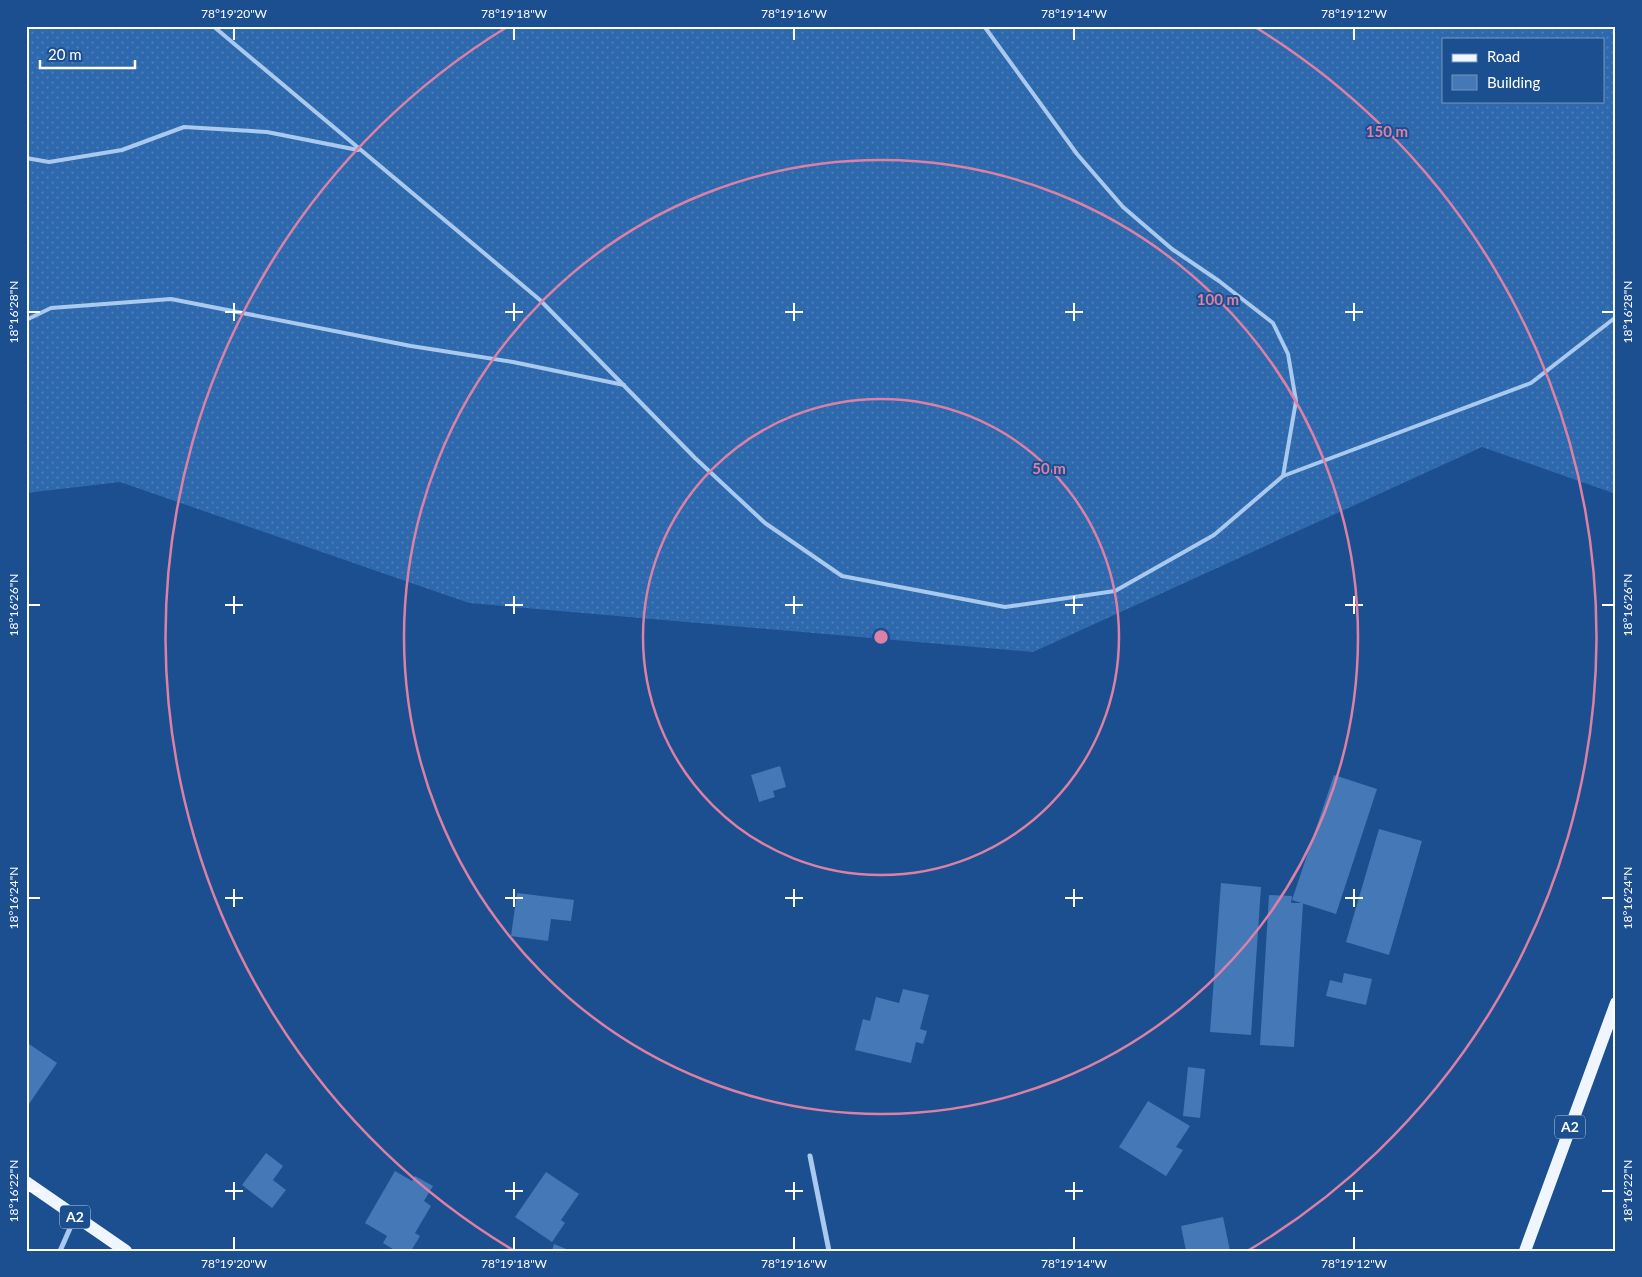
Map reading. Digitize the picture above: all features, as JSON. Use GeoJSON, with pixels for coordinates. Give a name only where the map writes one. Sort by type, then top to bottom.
{"type":"FeatureCollection","features":[{"type":"Feature","properties":{"kind":"main road","name":"A2"},"geometry":{"type":"LineString","coordinates":[[1525,1251],[1616,1002]]}},
{"type":"Feature","properties":{"kind":"main road","name":"A2"},"geometry":{"type":"LineString","coordinates":[[26,1182],[126,1251]]}},
{"type":"Feature","properties":{"kind":"street"},"geometry":{"type":"LineString","coordinates":[[810,1156],[830,1251]]}},
{"type":"Feature","properties":{"kind":"street"},"geometry":{"type":"LineString","coordinates":[[60,1251],[75,1217]]}},
{"type":"Feature","properties":{"kind":"lane"},"geometry":{"type":"LineString","coordinates":[[213,26],[540,300],[695,458],[765,523],[842,576],[1005,608],[1114,591],[1214,535],[1283,476],[1531,383],[1616,317]]}},
{"type":"Feature","properties":{"kind":"lane"},"geometry":{"type":"LineString","coordinates":[[984,26],[1077,154],[1123,207],[1172,249],[1219,281],[1273,323],[1288,354],[1296,401],[1283,476]]}},
{"type":"Feature","properties":{"kind":"lane"},"geometry":{"type":"LineString","coordinates":[[26,158],[49,162],[122,150],[184,127],[267,132],[360,151]]}},
{"type":"Feature","properties":{"kind":"lane"},"geometry":{"type":"LineString","coordinates":[[26,320],[51,308],[171,299],[412,346],[513,362],[624,385]]}},
{"type":"Feature","properties":{"kind":"shaded area"},"geometry":{"type":"Polygon","coordinates":[[[26,26],[1616,26],[1616,494],[1482,447],[1033,652],[469,603],[120,482],[26,493],[26,26]]]}},
{"type":"Feature","properties":{"kind":"building"},"geometry":{"type":"Polygon","coordinates":[[[780,766],[786,787],[773,791],[775,797],[759,802],[751,775],[780,766]]]}},
{"type":"Feature","properties":{"kind":"building"},"geometry":{"type":"Polygon","coordinates":[[[1334,775],[1377,789],[1336,914],[1292,900],[1334,775]]]}},
{"type":"Feature","properties":{"kind":"building"},"geometry":{"type":"Polygon","coordinates":[[[1379,829],[1422,841],[1389,955],[1346,942],[1379,829]]]}},
{"type":"Feature","properties":{"kind":"building"},"geometry":{"type":"Polygon","coordinates":[[[1221,883],[1261,887],[1251,1035],[1210,1032],[1221,883]]]}},
{"type":"Feature","properties":{"kind":"building"},"geometry":{"type":"Polygon","coordinates":[[[517,893],[574,900],[571,921],[551,919],[548,941],[511,936],[517,893]]]}},
{"type":"Feature","properties":{"kind":"building"},"geometry":{"type":"Polygon","coordinates":[[[1269,895],[1292,896],[1291,903],[1303,903],[1294,1047],[1260,1045],[1269,895]]]}},
{"type":"Feature","properties":{"kind":"building"},"geometry":{"type":"Polygon","coordinates":[[[1344,973],[1372,979],[1366,1005],[1326,996],[1330,980],[1342,983],[1344,973]]]}},
{"type":"Feature","properties":{"kind":"building"},"geometry":{"type":"Polygon","coordinates":[[[903,989],[929,995],[920,1029],[927,1031],[923,1044],[916,1042],[911,1063],[855,1050],[863,1019],[870,1021],[876,997],[899,1003],[903,989]]]}},
{"type":"Feature","properties":{"kind":"building"},"geometry":{"type":"Polygon","coordinates":[[[26,1042],[57,1063],[29,1104],[26,1102],[26,1042]]]}},
{"type":"Feature","properties":{"kind":"building"},"geometry":{"type":"Polygon","coordinates":[[[1188,1067],[1205,1069],[1200,1118],[1183,1116],[1188,1067]]]}},
{"type":"Feature","properties":{"kind":"building"},"geometry":{"type":"Polygon","coordinates":[[[1148,1101],[1190,1126],[1176,1147],[1183,1150],[1166,1176],[1119,1147],[1148,1101]]]}},
{"type":"Feature","properties":{"kind":"building"},"geometry":{"type":"Polygon","coordinates":[[[266,1153],[283,1166],[273,1180],[286,1190],[272,1208],[242,1185],[266,1153]]]}},
{"type":"Feature","properties":{"kind":"building"},"geometry":{"type":"Polygon","coordinates":[[[395,1171],[412,1181],[415,1176],[433,1186],[424,1201],[431,1206],[415,1233],[420,1236],[411,1251],[396,1251],[383,1243],[387,1236],[365,1223],[395,1171]]]}},
{"type":"Feature","properties":{"kind":"building"},"geometry":{"type":"Polygon","coordinates":[[[546,1172],[579,1194],[561,1220],[565,1223],[552,1242],[515,1217],[546,1172]]]}},
{"type":"Feature","properties":{"kind":"building"},"geometry":{"type":"Polygon","coordinates":[[[1223,1217],[1230,1251],[1186,1251],[1181,1226],[1223,1217]]]}},
{"type":"Feature","properties":{"kind":"building"},"geometry":{"type":"Polygon","coordinates":[[[554,1244],[571,1251],[552,1251],[554,1244]]]}}]}
